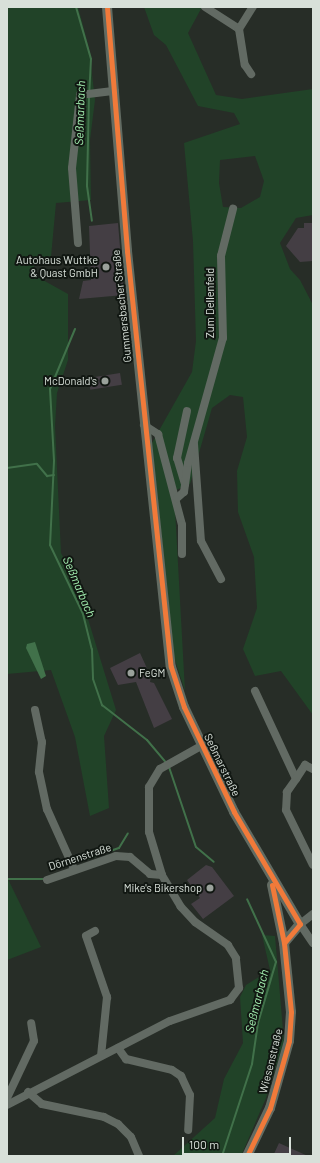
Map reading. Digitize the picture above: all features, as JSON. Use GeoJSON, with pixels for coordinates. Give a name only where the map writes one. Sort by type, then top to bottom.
{"type":"FeatureCollection","features":[{"type":"Feature","properties":{"kind":"main road","name":"Gummersbacher Straße"},"geometry":{"type":"LineString","coordinates":[[107,7],[144,425],[162,602]]}},
{"type":"Feature","properties":{"kind":"main road","name":"Seßmarstraße"},"geometry":{"type":"LineString","coordinates":[[162,602],[171,667],[201,746],[272,882],[300,924]]}},
{"type":"Feature","properties":{"kind":"main road","name":"Wiesenstraße"},"geometry":{"type":"LineString","coordinates":[[247,1156],[270,1108],[289,1040],[291,1012],[284,943],[272,882]]}},
{"type":"Feature","properties":{"kind":"main road"},"geometry":{"type":"LineString","coordinates":[[284,943],[300,924]]}},
{"type":"Feature","properties":{"kind":"street"},"geometry":{"type":"LineString","coordinates":[[205,7],[239,30]]}},
{"type":"Feature","properties":{"kind":"street"},"geometry":{"type":"LineString","coordinates":[[251,74],[245,65],[239,30],[253,7]]}},
{"type":"Feature","properties":{"kind":"street"},"geometry":{"type":"LineString","coordinates":[[78,243],[72,168],[80,95],[115,91]]}},
{"type":"Feature","properties":{"kind":"street","name":"Zum Dellenfeld"},"geometry":{"type":"LineString","coordinates":[[177,498],[183,495],[194,443],[223,338],[221,256],[233,209]]}},
{"type":"Feature","properties":{"kind":"street"},"geometry":{"type":"LineString","coordinates":[[185,484],[176,458],[188,411]]}},
{"type":"Feature","properties":{"kind":"street"},"geometry":{"type":"LineString","coordinates":[[144,425],[158,434],[177,498],[182,525],[182,554]]}},
{"type":"Feature","properties":{"kind":"street","name":"Zum Dellenfeld"},"geometry":{"type":"LineString","coordinates":[[194,443],[201,541],[221,579]]}},
{"type":"Feature","properties":{"kind":"street"},"geometry":{"type":"LineString","coordinates":[[254,691],[296,779]]}},
{"type":"Feature","properties":{"kind":"street"},"geometry":{"type":"LineString","coordinates":[[36,710],[42,742],[39,772],[47,809],[74,869]]}},
{"type":"Feature","properties":{"kind":"street"},"geometry":{"type":"LineString","coordinates":[[7,1105],[28,1092],[170,1021],[230,1000],[239,988],[238,963],[228,945],[195,922],[162,875],[149,832],[147,803],[149,786],[160,769],[173,759],[201,746]]}},
{"type":"Feature","properties":{"kind":"street"},"geometry":{"type":"LineString","coordinates":[[313,768],[305,765],[287,792],[286,810],[313,865]]}},
{"type":"Feature","properties":{"kind":"street","name":"Dörnenstraße"},"geometry":{"type":"LineString","coordinates":[[48,880],[74,869],[116,856],[130,857],[150,874],[162,875]]}},
{"type":"Feature","properties":{"kind":"street"},"geometry":{"type":"LineString","coordinates":[[300,924],[313,914]]}},
{"type":"Feature","properties":{"kind":"street","name":"Seßmarstraße"},"geometry":{"type":"LineString","coordinates":[[300,924],[313,943]]}},
{"type":"Feature","properties":{"kind":"street"},"geometry":{"type":"LineString","coordinates":[[95,931],[86,936],[107,997],[101,1056]]}},
{"type":"Feature","properties":{"kind":"street"},"geometry":{"type":"LineString","coordinates":[[7,1098],[34,1041],[32,1023]]}},
{"type":"Feature","properties":{"kind":"street"},"geometry":{"type":"LineString","coordinates":[[118,1048],[126,1059],[172,1070],[181,1076],[190,1095],[188,1130]]}},
{"type":"Feature","properties":{"kind":"street"},"geometry":{"type":"LineString","coordinates":[[28,1092],[42,1104],[104,1117],[118,1124],[131,1137],[139,1156]]}},
{"type":"Feature","properties":{"kind":"shaded area"},"geometry":{"type":"Polygon","coordinates":[[[7,7],[78,7],[89,48],[95,100],[90,140],[91,200],[56,203],[51,257],[34,260],[34,275],[68,294],[68,360],[57,393],[55,426],[61,553],[76,580],[116,710],[104,736],[109,808],[90,816],[75,737],[51,670],[7,674],[7,7]]]}},
{"type":"Feature","properties":{"kind":"shaded area"},"geometry":{"type":"Polygon","coordinates":[[[144,7],[202,7],[188,33],[216,95],[242,99],[313,89],[313,215],[296,218],[280,243],[290,269],[300,280],[313,305],[313,715],[281,671],[255,676],[243,649],[257,608],[254,557],[238,512],[237,471],[247,437],[243,397],[230,395],[212,408],[190,484],[174,491],[185,691],[174,657],[152,443],[192,372],[196,341],[193,241],[184,143],[240,124],[234,113],[198,106],[166,45],[154,35],[144,7]],[[255,156],[220,160],[219,183],[223,207],[241,208],[260,197],[264,181],[255,156]]]}},
{"type":"Feature","properties":{"kind":"shaded area"},"geometry":{"type":"Polygon","coordinates":[[[35,642],[46,676],[41,679],[26,648],[27,644],[35,642]]]}},
{"type":"Feature","properties":{"kind":"shaded area"},"geometry":{"type":"Polygon","coordinates":[[[7,877],[41,947],[7,960],[7,877]]]}},
{"type":"Feature","properties":{"kind":"shaded area"},"geometry":{"type":"Polygon","coordinates":[[[262,935],[275,936],[284,1042],[266,1098],[241,1156],[173,1156],[215,1118],[224,1079],[243,1043],[240,997],[246,985],[270,970],[262,935]]]}},
{"type":"Feature","properties":{"kind":"building","name":"Autohaus Wuttke & Quast GmbH"},"geometry":{"type":"Polygon","coordinates":[[[118,223],[124,295],[79,299],[83,281],[91,280],[89,226],[118,223]]]}},
{"type":"Feature","properties":{"kind":"building"},"geometry":{"type":"Polygon","coordinates":[[[304,223],[313,223],[313,261],[300,262],[286,246],[298,228],[304,228],[304,223]]]}},
{"type":"Feature","properties":{"kind":"building","name":"McDonald's"},"geometry":{"type":"Polygon","coordinates":[[[120,373],[122,385],[90,390],[88,378],[120,373]]]}},
{"type":"Feature","properties":{"kind":"building","name":"FeGM"},"geometry":{"type":"Polygon","coordinates":[[[140,653],[151,677],[150,682],[154,683],[172,719],[154,728],[136,682],[118,685],[110,668],[140,653]]]}},
{"type":"Feature","properties":{"kind":"building","name":"Mike's Bikershop"},"geometry":{"type":"Polygon","coordinates":[[[206,865],[212,867],[234,896],[203,919],[191,904],[200,898],[187,880],[206,865]]]}},
{"type":"Feature","properties":{"kind":"building"},"geometry":{"type":"Polygon","coordinates":[[[279,1143],[290,1148],[308,1156],[273,1156],[279,1143]]]}},
{"type":"Feature","properties":{"kind":"waterway","name":"Seßmarbach"},"geometry":{"type":"LineString","coordinates":[[76,7],[91,59],[89,92]]}},
{"type":"Feature","properties":{"kind":"waterway","name":"Seßmarbach"},"geometry":{"type":"LineString","coordinates":[[89,97],[87,186],[92,221]]}},
{"type":"Feature","properties":{"kind":"waterway","name":"Seßmarbach"},"geometry":{"type":"LineString","coordinates":[[75,329],[50,389],[54,461],[50,545],[83,614],[92,649],[93,679],[102,705],[147,740],[166,763]]}},
{"type":"Feature","properties":{"kind":"waterway"},"geometry":{"type":"LineString","coordinates":[[7,468],[37,464],[47,476],[54,475]]}},
{"type":"Feature","properties":{"kind":"waterway","name":"Seßmarbach"},"geometry":{"type":"LineString","coordinates":[[169,767],[196,847],[214,862]]}},
{"type":"Feature","properties":{"kind":"waterway"},"geometry":{"type":"LineString","coordinates":[[81,861],[119,848],[128,833]]}},
{"type":"Feature","properties":{"kind":"waterway"},"geometry":{"type":"LineString","coordinates":[[7,879],[46,879]]}},
{"type":"Feature","properties":{"kind":"waterway","name":"Seßmarbach"},"geometry":{"type":"LineString","coordinates":[[222,1156],[252,1064],[258,1023],[276,962],[247,899]]}},
{"type":"Feature","properties":{"kind":"cycle path"},"geometry":{"type":"LineString","coordinates":[[107,7],[127,251],[171,667],[184,707],[234,812],[300,924],[284,943],[291,1012],[289,1041],[270,1108],[247,1156]]}},
{"type":"Feature","properties":{"kind":"cycle path"},"geometry":{"type":"LineString","coordinates":[[272,885],[284,943]]}},
{"type":"Feature","properties":{"kind":"place","name":"Autohaus Wuttke & Quast GmbH"},"geometry":{"type":"Point","coordinates":[106,267]}},
{"type":"Feature","properties":{"kind":"place","name":"McDonald's"},"geometry":{"type":"Point","coordinates":[105,381]}},
{"type":"Feature","properties":{"kind":"place","name":"FeGM"},"geometry":{"type":"Point","coordinates":[131,673]}},
{"type":"Feature","properties":{"kind":"place","name":"Mike's Bikershop"},"geometry":{"type":"Point","coordinates":[210,888]}}]}
